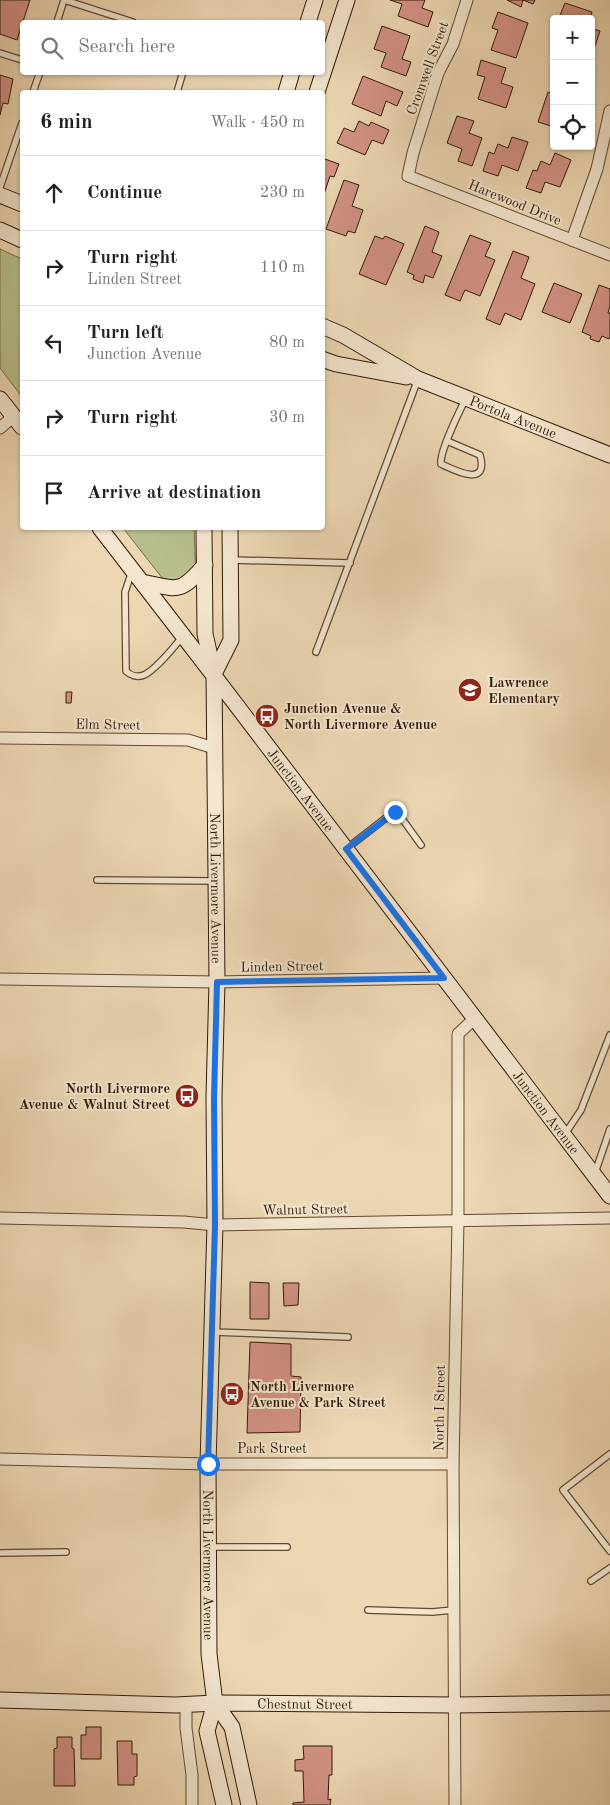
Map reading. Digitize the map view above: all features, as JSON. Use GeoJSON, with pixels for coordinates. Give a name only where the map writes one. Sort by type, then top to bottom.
{"type":"FeatureCollection","features":[{"type":"Feature","properties":{"kind":"main road"},"geometry":{"type":"LineString","coordinates":[[309,20],[315,0]]}},
{"type":"Feature","properties":{"kind":"main road"},"geometry":{"type":"LineString","coordinates":[[325,67],[346,0]]}},
{"type":"Feature","properties":{"kind":"main road"},"geometry":{"type":"LineString","coordinates":[[287,90],[290,75]]}},
{"type":"Feature","properties":{"kind":"main road"},"geometry":{"type":"LineString","coordinates":[[318,90],[322,75]]}},
{"type":"Feature","properties":{"kind":"main road"},"geometry":{"type":"LineString","coordinates":[[0,195],[20,203]]}},
{"type":"Feature","properties":{"kind":"main road"},"geometry":{"type":"LineString","coordinates":[[0,230],[20,239]]}},
{"type":"Feature","properties":{"kind":"main road","name":"Portola Avenue"},"geometry":{"type":"LineString","coordinates":[[325,327],[343,335],[418,379],[610,455]]}},
{"type":"Feature","properties":{"kind":"main road","name":"Portola Avenue"},"geometry":{"type":"LineString","coordinates":[[325,360],[336,364],[418,379]]}},
{"type":"Feature","properties":{"kind":"main road"},"geometry":{"type":"LineString","coordinates":[[1,402],[18,421]]}},
{"type":"Feature","properties":{"kind":"main road","name":"Junction Avenue"},"geometry":{"type":"LineString","coordinates":[[102,530],[214,674],[610,1196]]}},
{"type":"Feature","properties":{"kind":"main road","name":"North Livermore Avenue"},"geometry":{"type":"LineString","coordinates":[[204,530],[206,634],[214,674],[217,982],[214,1098],[215,1225],[208,1464],[209,1654],[215,1703],[207,1731],[224,1805]]}},
{"type":"Feature","properties":{"kind":"main road","name":"North Livermore Avenue"},"geometry":{"type":"LineString","coordinates":[[214,674],[231,640],[230,530]]}},
{"type":"Feature","properties":{"kind":"main road"},"geometry":{"type":"LineString","coordinates":[[142,582],[172,588],[181,587],[190,582],[205,565]]}},
{"type":"Feature","properties":{"kind":"main road","name":"Chestnut Street"},"geometry":{"type":"LineString","coordinates":[[0,1700],[186,1705],[215,1703],[455,1705],[610,1703]]}},
{"type":"Feature","properties":{"kind":"main road","name":"North Livermore Avenue"},"geometry":{"type":"LineString","coordinates":[[215,1703],[232,1726],[249,1805]]}},
{"type":"Feature","properties":{"kind":"street","name":"Cromwell Street"},"geometry":{"type":"LineString","coordinates":[[408,176],[413,153],[438,73],[453,44],[467,0]]}},
{"type":"Feature","properties":{"kind":"street"},"geometry":{"type":"LineString","coordinates":[[572,240],[597,169],[610,111]]}},
{"type":"Feature","properties":{"kind":"street","name":"Harewood Drive"},"geometry":{"type":"LineString","coordinates":[[408,176],[610,255]]}},
{"type":"Feature","properties":{"kind":"street"},"geometry":{"type":"LineString","coordinates":[[0,428],[18,421]]}},
{"type":"Feature","properties":{"kind":"street","name":"Elm Street"},"geometry":{"type":"LineString","coordinates":[[0,738],[188,740],[214,748]]}},
{"type":"Feature","properties":{"kind":"street","name":"Linden Street"},"geometry":{"type":"LineString","coordinates":[[0,978],[217,982],[444,978]]}},
{"type":"Feature","properties":{"kind":"street","name":"North I Street"},"geometry":{"type":"LineString","coordinates":[[455,1805],[453,1464],[458,1222],[458,1034],[475,1018]]}},
{"type":"Feature","properties":{"kind":"street","name":"Walnut Street"},"geometry":{"type":"LineString","coordinates":[[0,1218],[184,1222],[215,1225],[610,1218]]}},
{"type":"Feature","properties":{"kind":"street","name":"Park Street"},"geometry":{"type":"LineString","coordinates":[[0,1459],[208,1464],[453,1464]]}},
{"type":"Feature","properties":{"kind":"street"},"geometry":{"type":"LineString","coordinates":[[186,1705],[186,1728],[192,1775],[192,1805]]}},
{"type":"Feature","properties":{"kind":"lane"},"geometry":{"type":"LineString","coordinates":[[59,20],[64,0],[126,20]]}},
{"type":"Feature","properties":{"kind":"lane"},"geometry":{"type":"LineString","coordinates":[[0,53],[20,59]]}},
{"type":"Feature","properties":{"kind":"lane"},"geometry":{"type":"LineString","coordinates":[[34,90],[39,75]]}},
{"type":"Feature","properties":{"kind":"lane"},"geometry":{"type":"LineString","coordinates":[[177,90],[182,75]]}},
{"type":"Feature","properties":{"kind":"lane"},"geometry":{"type":"LineString","coordinates":[[0,187],[20,129]]}},
{"type":"Feature","properties":{"kind":"lane"},"geometry":{"type":"LineString","coordinates":[[316,652],[418,379]]}},
{"type":"Feature","properties":{"kind":"lane"},"geometry":{"type":"LineString","coordinates":[[447,441],[480,455],[482,463],[480,470],[476,474],[459,473],[441,464],[440,460],[447,441],[466,398]]}},
{"type":"Feature","properties":{"kind":"lane"},"geometry":{"type":"LineString","coordinates":[[230,560],[350,563]]}},
{"type":"Feature","properties":{"kind":"lane"},"geometry":{"type":"LineString","coordinates":[[132,569],[125,592],[126,670],[130,675],[144,675],[171,652],[183,636]]}},
{"type":"Feature","properties":{"kind":"lane"},"geometry":{"type":"LineString","coordinates":[[346,849],[395,812],[398,812],[421,845]]}},
{"type":"Feature","properties":{"kind":"lane"},"geometry":{"type":"LineString","coordinates":[[97,880],[216,881]]}},
{"type":"Feature","properties":{"kind":"lane"},"geometry":{"type":"LineString","coordinates":[[564,1135],[581,1110],[610,1035]]}},
{"type":"Feature","properties":{"kind":"lane"},"geometry":{"type":"LineString","coordinates":[[594,1175],[610,1129]]}},
{"type":"Feature","properties":{"kind":"lane"},"geometry":{"type":"LineString","coordinates":[[212,1332],[348,1336]]}},
{"type":"Feature","properties":{"kind":"lane"},"geometry":{"type":"LineString","coordinates":[[610,1454],[563,1490],[610,1551]]}},
{"type":"Feature","properties":{"kind":"lane"},"geometry":{"type":"LineString","coordinates":[[208,1547],[287,1546]]}},
{"type":"Feature","properties":{"kind":"lane"},"geometry":{"type":"LineString","coordinates":[[0,1553],[66,1552]]}},
{"type":"Feature","properties":{"kind":"lane"},"geometry":{"type":"LineString","coordinates":[[591,1581],[610,1568]]}},
{"type":"Feature","properties":{"kind":"lane"},"geometry":{"type":"LineString","coordinates":[[368,1610],[432,1612],[454,1610]]}},
{"type":"Feature","properties":{"kind":"green space"},"geometry":{"type":"Polygon","coordinates":[[[0,249],[20,258],[20,394],[0,368],[0,249]]]}},
{"type":"Feature","properties":{"kind":"green space"},"geometry":{"type":"Polygon","coordinates":[[[125,530],[194,530],[196,580],[174,593],[125,530]]]}},
{"type":"Feature","properties":{"kind":"building"},"geometry":{"type":"Polygon","coordinates":[[[0,0],[30,0],[24,20],[20,20],[20,31],[17,40],[0,34],[0,0]]]}},
{"type":"Feature","properties":{"kind":"building"},"geometry":{"type":"Polygon","coordinates":[[[390,0],[425,0],[422,8],[433,12],[428,27],[398,16],[402,4],[390,0]]]}},
{"type":"Feature","properties":{"kind":"building"},"geometry":{"type":"Polygon","coordinates":[[[507,0],[523,0],[521,7],[507,0]]]}},
{"type":"Feature","properties":{"kind":"building"},"geometry":{"type":"Polygon","coordinates":[[[523,0],[535,0],[533,4],[523,0]]]}},
{"type":"Feature","properties":{"kind":"building"},"geometry":{"type":"Polygon","coordinates":[[[565,3],[592,12],[591,15],[560,15],[565,3]]]}},
{"type":"Feature","properties":{"kind":"building"},"geometry":{"type":"Polygon","coordinates":[[[498,12],[528,23],[516,58],[491,50],[498,30],[492,28],[498,12]]]}},
{"type":"Feature","properties":{"kind":"building"},"geometry":{"type":"Polygon","coordinates":[[[382,26],[410,36],[402,59],[411,62],[406,76],[381,67],[386,53],[374,49],[382,26]]]}},
{"type":"Feature","properties":{"kind":"building"},"geometry":{"type":"Polygon","coordinates":[[[595,29],[600,31],[595,46],[595,29]]]}},
{"type":"Feature","properties":{"kind":"building"},"geometry":{"type":"Polygon","coordinates":[[[481,60],[506,68],[501,83],[513,87],[506,108],[478,99],[485,77],[477,75],[481,60]]]}},
{"type":"Feature","properties":{"kind":"building"},"geometry":{"type":"Polygon","coordinates":[[[0,75],[13,79],[8,104],[3,103],[0,115],[0,75]]]}},
{"type":"Feature","properties":{"kind":"building"},"geometry":{"type":"Polygon","coordinates":[[[363,76],[403,92],[397,106],[386,101],[381,116],[352,104],[363,76]]]}},
{"type":"Feature","properties":{"kind":"building"},"geometry":{"type":"Polygon","coordinates":[[[548,92],[550,93],[550,126],[538,122],[548,92]]]}},
{"type":"Feature","properties":{"kind":"building"},"geometry":{"type":"Polygon","coordinates":[[[457,116],[474,121],[469,133],[482,138],[472,166],[458,161],[462,149],[447,143],[457,116]]]}},
{"type":"Feature","properties":{"kind":"building"},"geometry":{"type":"Polygon","coordinates":[[[359,121],[369,126],[371,122],[389,130],[383,144],[372,140],[365,155],[337,143],[344,128],[354,132],[359,121]]]}},
{"type":"Feature","properties":{"kind":"building"},"geometry":{"type":"Polygon","coordinates":[[[512,137],[528,142],[518,171],[502,165],[498,176],[483,171],[489,152],[494,154],[498,144],[508,148],[512,137]]]}},
{"type":"Feature","properties":{"kind":"building"},"geometry":{"type":"Polygon","coordinates":[[[555,153],[571,160],[560,187],[545,182],[541,193],[526,188],[533,170],[537,171],[541,161],[550,165],[555,153]]]}},
{"type":"Feature","properties":{"kind":"building"},"geometry":{"type":"Polygon","coordinates":[[[325,159],[339,164],[334,177],[330,176],[325,191],[325,159]]]}},
{"type":"Feature","properties":{"kind":"building"},"geometry":{"type":"Polygon","coordinates":[[[344,180],[359,185],[352,206],[363,210],[355,233],[348,231],[346,236],[326,229],[344,180]]]}},
{"type":"Feature","properties":{"kind":"building"},"geometry":{"type":"Polygon","coordinates":[[[425,226],[439,232],[432,252],[442,256],[433,278],[425,275],[423,283],[413,279],[414,275],[407,272],[425,226]]]}},
{"type":"Feature","properties":{"kind":"building"},"geometry":{"type":"Polygon","coordinates":[[[470,235],[491,243],[485,256],[495,260],[480,296],[465,290],[460,301],[445,295],[470,235]]]}},
{"type":"Feature","properties":{"kind":"building"},"geometry":{"type":"Polygon","coordinates":[[[375,236],[383,239],[385,236],[404,244],[386,285],[359,274],[375,236]]]}},
{"type":"Feature","properties":{"kind":"building"},"geometry":{"type":"Polygon","coordinates":[[[513,251],[529,257],[521,278],[535,284],[521,320],[505,313],[500,325],[486,319],[513,251]]]}},
{"type":"Feature","properties":{"kind":"building"},"geometry":{"type":"Polygon","coordinates":[[[554,283],[582,294],[570,323],[542,312],[554,283]]]}},
{"type":"Feature","properties":{"kind":"building"},"geometry":{"type":"Polygon","coordinates":[[[599,285],[610,289],[608,313],[610,313],[610,336],[609,339],[602,336],[599,342],[590,339],[591,336],[582,332],[599,285]]]}},
{"type":"Feature","properties":{"kind":"building"},"geometry":{"type":"Polygon","coordinates":[[[66,692],[72,692],[71,703],[66,703],[66,692]]]}},
{"type":"Feature","properties":{"kind":"building"},"geometry":{"type":"Polygon","coordinates":[[[250,1282],[269,1283],[269,1319],[250,1319],[250,1282]]]}},
{"type":"Feature","properties":{"kind":"building"},"geometry":{"type":"Polygon","coordinates":[[[283,1283],[299,1283],[298,1305],[284,1306],[283,1283]]]}},
{"type":"Feature","properties":{"kind":"building"},"geometry":{"type":"Polygon","coordinates":[[[250,1342],[291,1344],[291,1376],[301,1377],[300,1432],[247,1433],[250,1342]]]}},
{"type":"Feature","properties":{"kind":"building"},"geometry":{"type":"Polygon","coordinates":[[[86,1727],[101,1727],[101,1759],[81,1759],[81,1735],[86,1735],[86,1727]]]}},
{"type":"Feature","properties":{"kind":"building"},"geometry":{"type":"Polygon","coordinates":[[[57,1737],[72,1737],[75,1786],[54,1786],[54,1749],[57,1748],[57,1737]]]}},
{"type":"Feature","properties":{"kind":"building"},"geometry":{"type":"Polygon","coordinates":[[[117,1741],[132,1741],[132,1754],[137,1754],[137,1776],[134,1777],[134,1785],[118,1785],[117,1741]]]}},
{"type":"Feature","properties":{"kind":"building"},"geometry":{"type":"Polygon","coordinates":[[[303,1746],[332,1746],[332,1775],[329,1775],[328,1800],[331,1799],[330,1805],[293,1805],[293,1803],[304,1802],[303,1771],[295,1771],[295,1760],[304,1759],[303,1746]]]}},
{"type":"Feature","properties":{"kind":"place","name":"Lawrence Elementary"},"geometry":{"type":"Point","coordinates":[470,690]}},
{"type":"Feature","properties":{"kind":"place","name":"Junction Avenue & North Livermore Avenue"},"geometry":{"type":"Point","coordinates":[267,716]}},
{"type":"Feature","properties":{"kind":"place","name":"North Livermore Avenue & Walnut Street"},"geometry":{"type":"Point","coordinates":[187,1096]}},
{"type":"Feature","properties":{"kind":"place","name":"North Livermore Avenue & Park Street"},"geometry":{"type":"Point","coordinates":[232,1394]}},
{"type":"Feature","properties":{"kind":"route"},"geometry":{"type":"LineString","coordinates":[[208,1464],[215,1225],[214,1098],[217,982],[444,978],[346,849],[395,812]]}}]}
